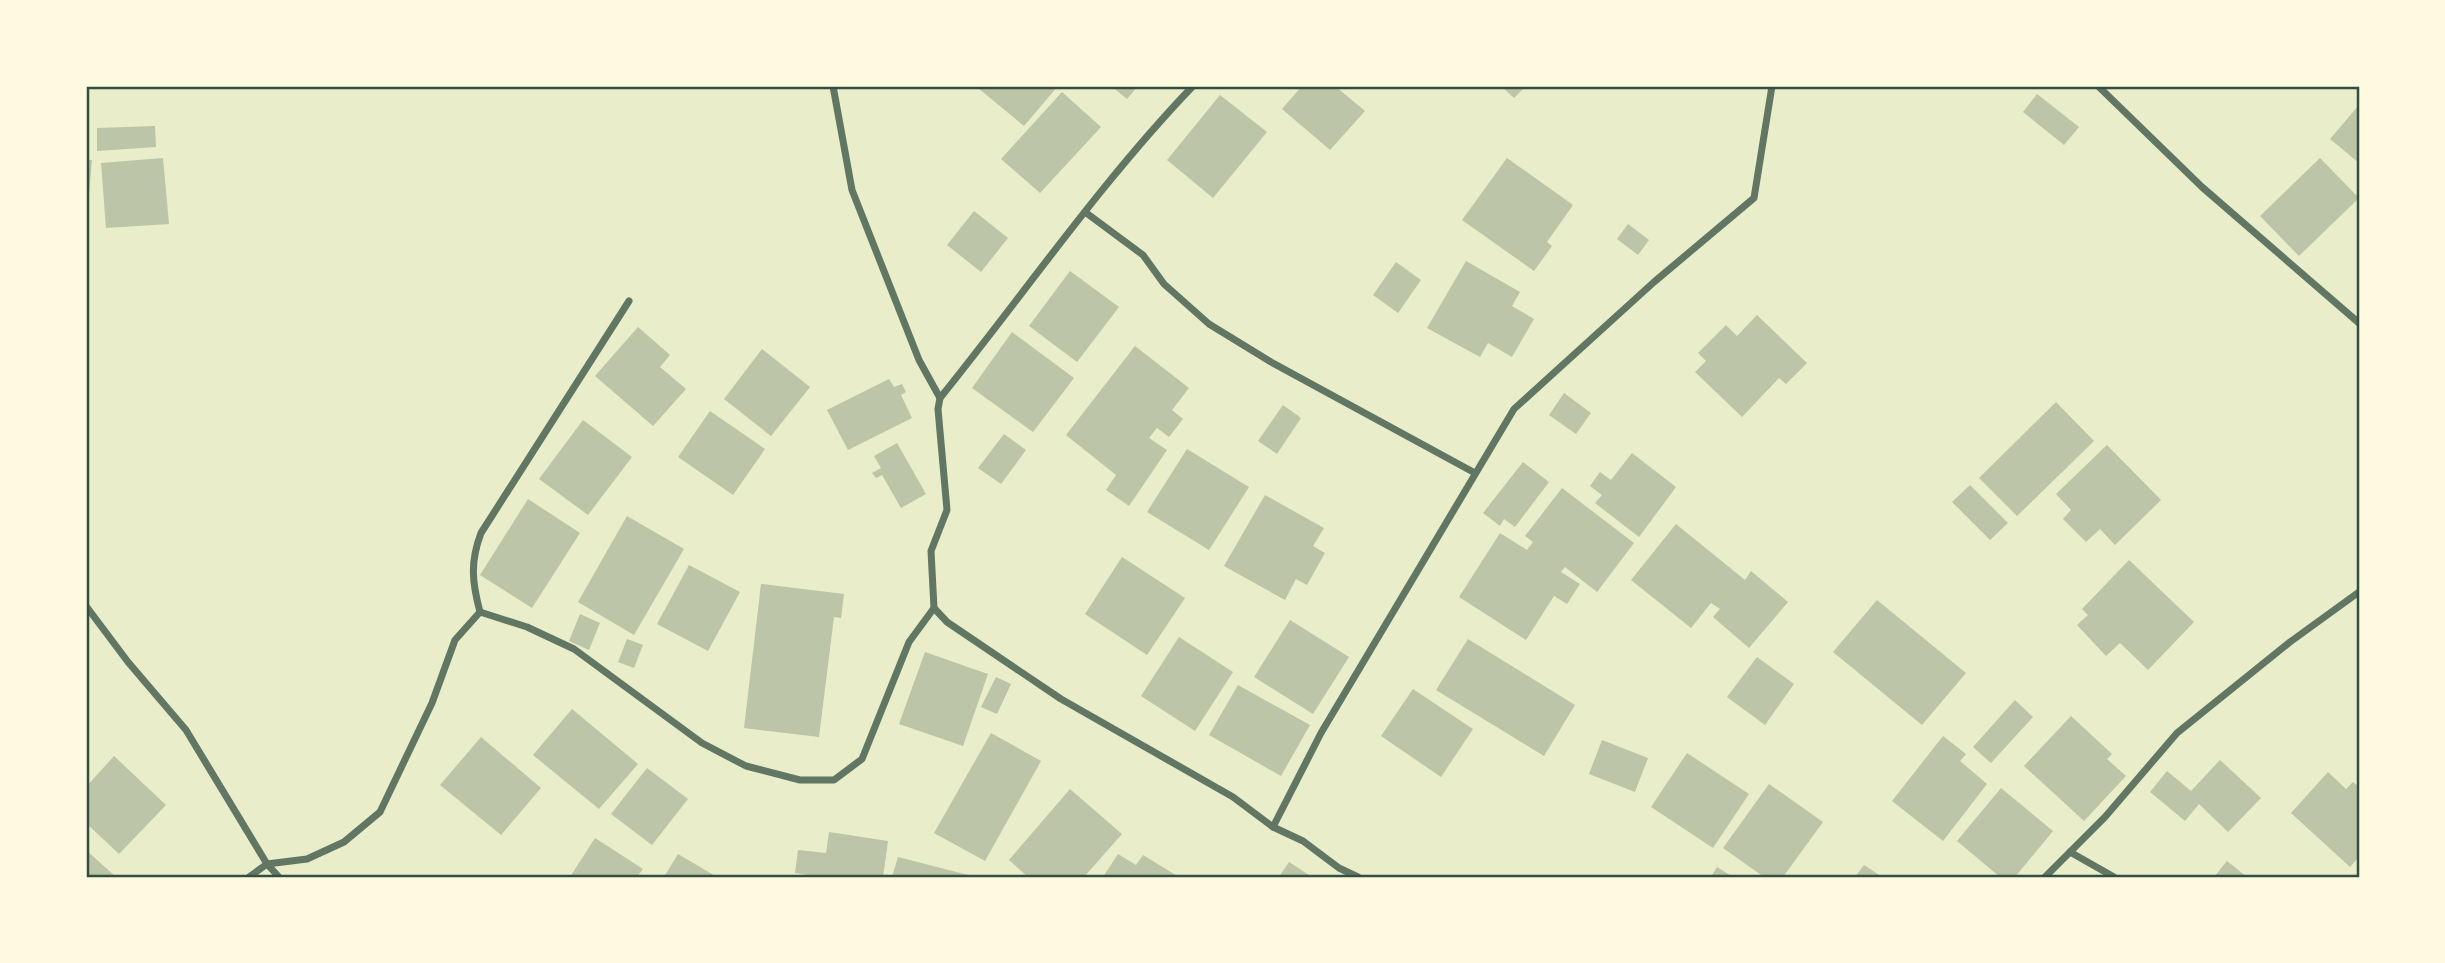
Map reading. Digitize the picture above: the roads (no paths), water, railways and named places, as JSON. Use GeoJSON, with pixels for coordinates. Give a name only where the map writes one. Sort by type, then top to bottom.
{"type":"FeatureCollection","features":[{"type":"Feature","properties":{"kind":"street"},"geometry":{"type":"LineString","coordinates":[[833,86],[852,190],[919,360],[940,398]]}},
{"type":"Feature","properties":{"kind":"street"},"geometry":{"type":"LineString","coordinates":[[480,612],[527,626],[573,649],[702,743],[746,766],[800,779],[834,780],[862,759],[909,642],[934,608],[931,551],[947,510],[938,409],[940,398],[1085,212],[1193,86]]}},
{"type":"Feature","properties":{"kind":"street"},"geometry":{"type":"LineString","coordinates":[[1273,827],[1321,733],[1514,409],[1654,282],[1754,198],[1772,86]]}},
{"type":"Feature","properties":{"kind":"street"},"geometry":{"type":"LineString","coordinates":[[2098,86],[2202,187],[2359,323]]}},
{"type":"Feature","properties":{"kind":"street"},"geometry":{"type":"LineString","coordinates":[[1085,212],[1143,255],[1164,284],[1209,324],[1271,362],[1475,473]]}},
{"type":"Feature","properties":{"kind":"street"},"geometry":{"type":"LineString","coordinates":[[480,612],[472,581],[472,555],[481,533],[629,301]]}},
{"type":"Feature","properties":{"kind":"street"},"geometry":{"type":"LineString","coordinates":[[2045,877],[2105,817],[2177,733],[2290,642],[2359,592]]}},
{"type":"Feature","properties":{"kind":"street"},"geometry":{"type":"LineString","coordinates":[[86,606],[128,663],[186,730],[267,864],[278,877]]}},
{"type":"Feature","properties":{"kind":"street"},"geometry":{"type":"LineString","coordinates":[[934,608],[947,622],[1029,678],[1115,732],[1233,797],[1273,827],[1303,841],[1339,868],[1358,877]]}},
{"type":"Feature","properties":{"kind":"street"},"geometry":{"type":"LineString","coordinates":[[249,877],[267,864],[307,859],[344,842],[380,812],[432,703],[455,640],[480,612]]}},
{"type":"Feature","properties":{"kind":"street"},"geometry":{"type":"LineString","coordinates":[[2070,852],[2114,877]]}}]}
